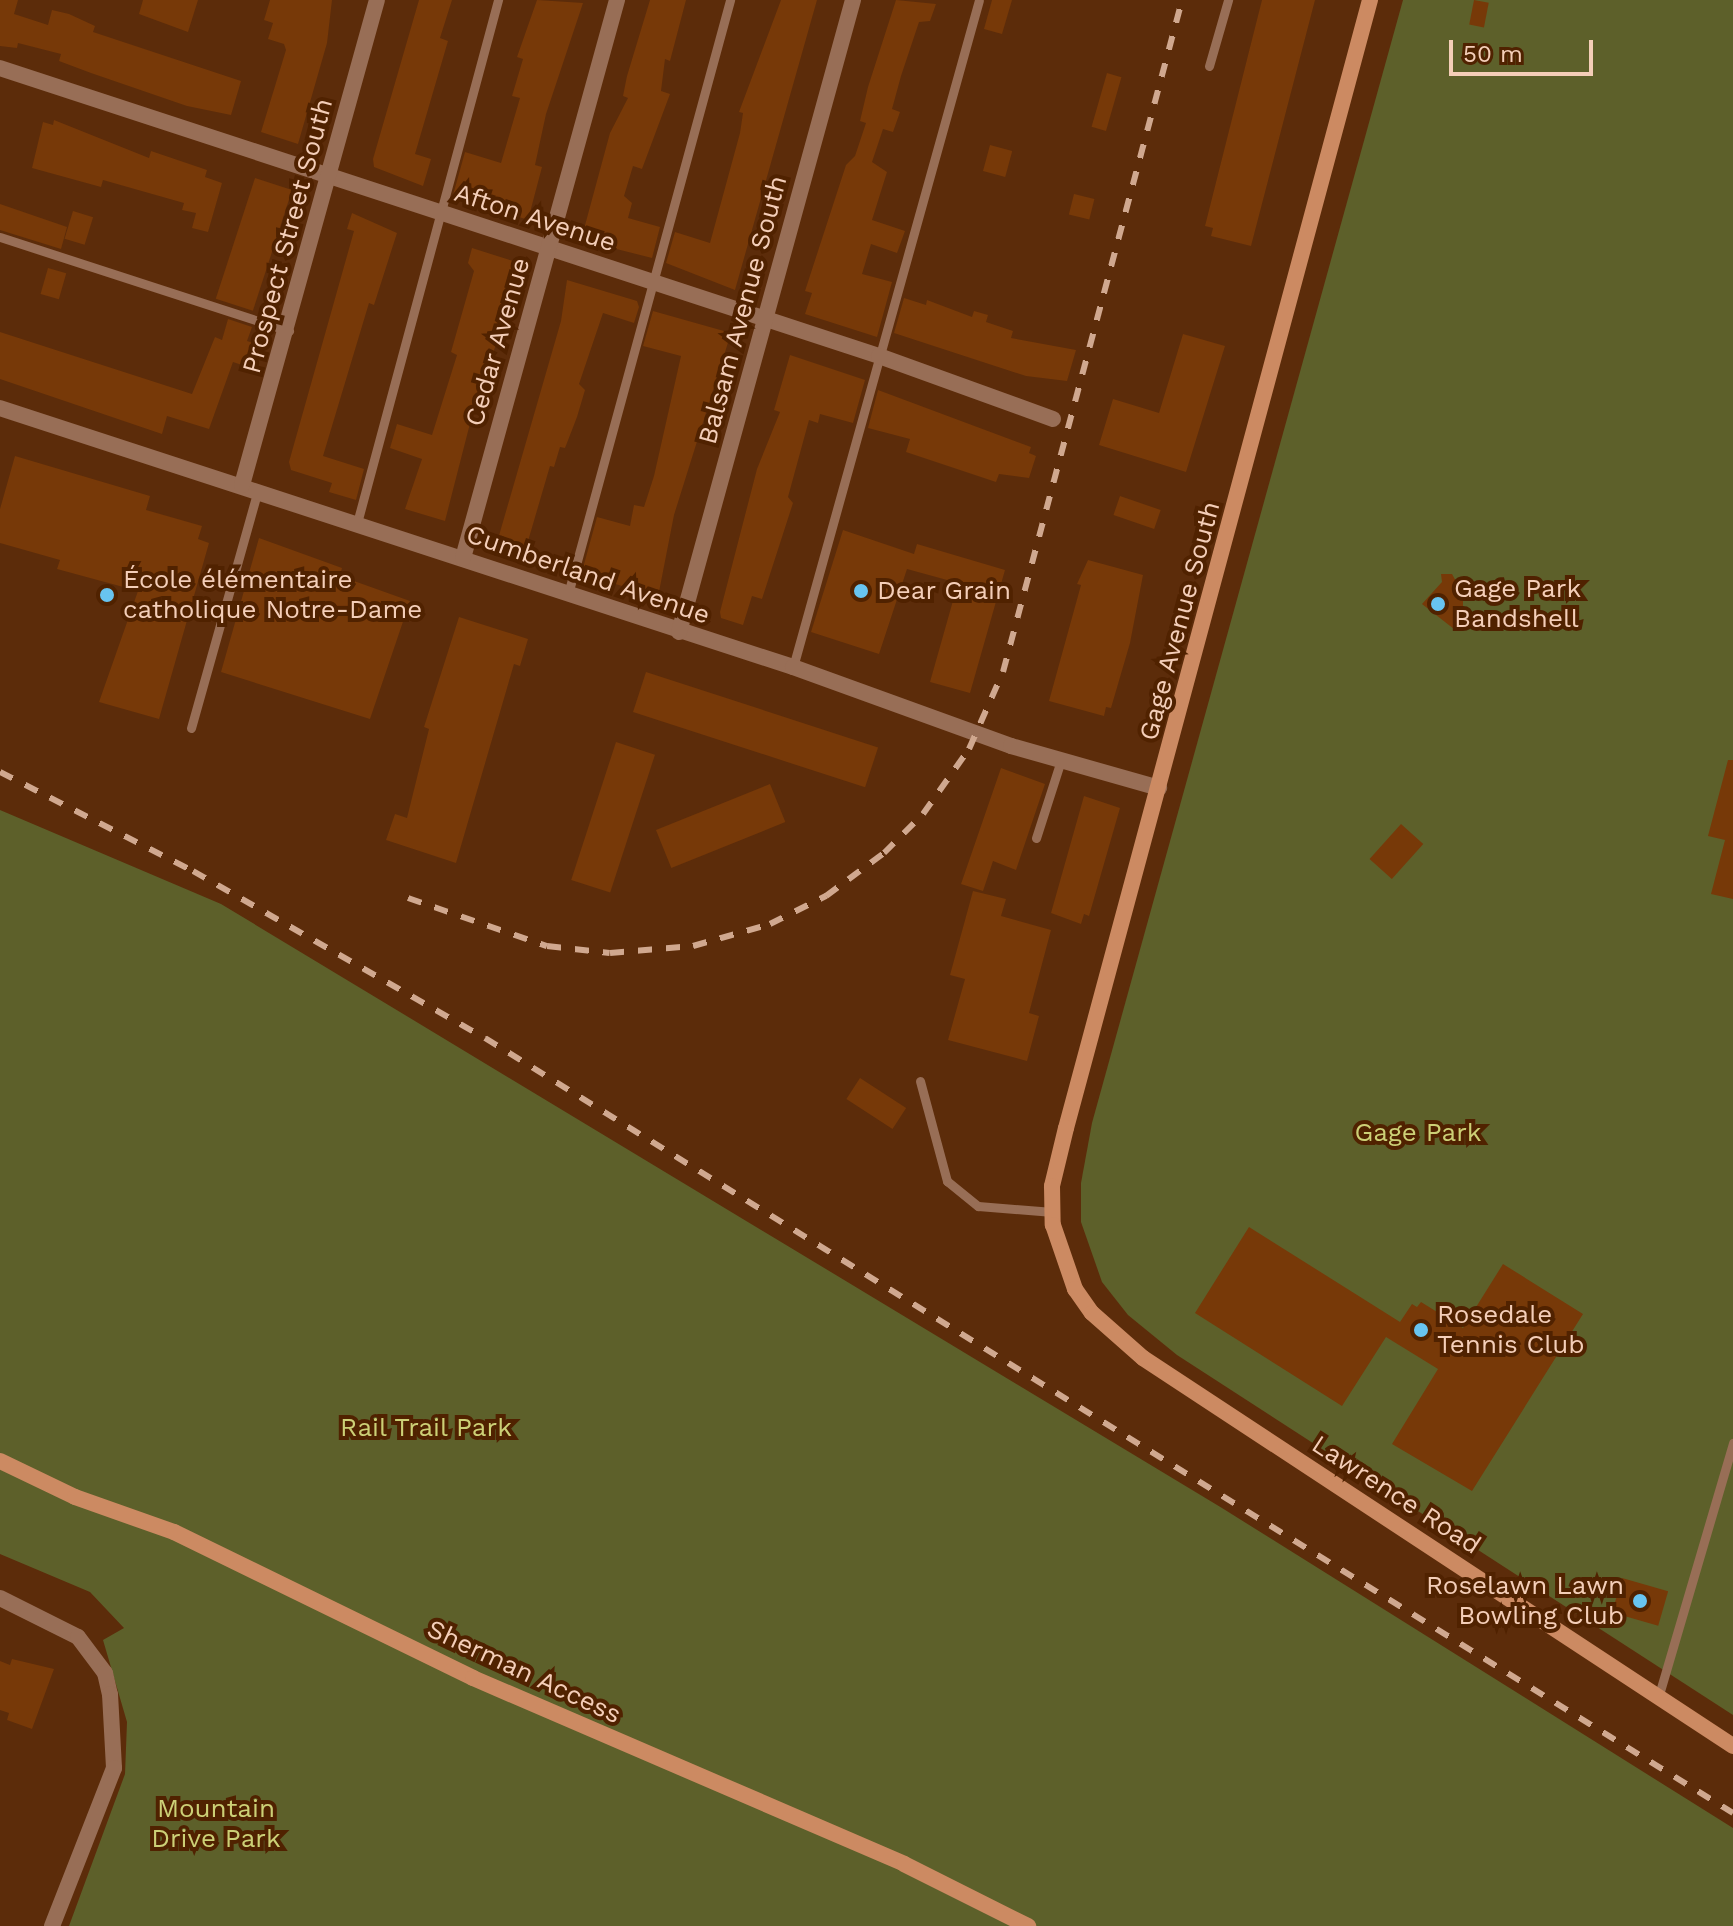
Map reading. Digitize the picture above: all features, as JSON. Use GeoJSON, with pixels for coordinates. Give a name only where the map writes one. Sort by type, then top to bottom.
{"type":"FeatureCollection","features":[{"type":"Feature","properties":{"kind":"street","name":"Prospect Street South"},"geometry":{"type":"LineString","coordinates":[[250,487],[377,0]]}},
{"type":"Feature","properties":{"kind":"street","name":"Cedar Avenue"},"geometry":{"type":"LineString","coordinates":[[463,558],[617,0]]}},
{"type":"Feature","properties":{"kind":"street","name":"Balsam Avenue South"},"geometry":{"type":"LineString","coordinates":[[679,632],[853,0]]}},
{"type":"Feature","properties":{"kind":"street","name":"Gage Avenue South"},"geometry":{"type":"LineString","coordinates":[[1061,1256],[1052,1186],[1066,1128],[1370,0]]}},
{"type":"Feature","properties":{"kind":"street","name":"Afton Avenue"},"geometry":{"type":"LineString","coordinates":[[0,68],[879,356],[1053,419]]}},
{"type":"Feature","properties":{"kind":"street","name":"Cumberland Avenue"},"geometry":{"type":"LineString","coordinates":[[0,408],[250,487],[679,632],[793,667],[1061,760],[1159,788]]}},
{"type":"Feature","properties":{"kind":"street","name":"Lawrence Road"},"geometry":{"type":"LineString","coordinates":[[1061,1256],[1092,1313],[1143,1358],[1733,1746]]}},
{"type":"Feature","properties":{"kind":"street","name":"Sherman Access"},"geometry":{"type":"LineString","coordinates":[[0,1461],[75,1497],[188,1538],[486,1684],[904,1864],[1028,1926]]}},
{"type":"Feature","properties":{"kind":"street"},"geometry":{"type":"LineString","coordinates":[[0,1598],[78,1637],[105,1673],[110,1694],[114,1768],[52,1926]]}},
{"type":"Feature","properties":{"kind":"lane"},"geometry":{"type":"LineString","coordinates":[[357,523],[498,0]]}},
{"type":"Feature","properties":{"kind":"lane"},"geometry":{"type":"LineString","coordinates":[[568,594],[730,0]]}},
{"type":"Feature","properties":{"kind":"lane"},"geometry":{"type":"LineString","coordinates":[[793,667],[979,0]]}},
{"type":"Feature","properties":{"kind":"lane"},"geometry":{"type":"LineString","coordinates":[[1209,66],[1228,0]]}},
{"type":"Feature","properties":{"kind":"lane"},"geometry":{"type":"LineString","coordinates":[[0,237],[289,331]]}},
{"type":"Feature","properties":{"kind":"lane"},"geometry":{"type":"LineString","coordinates":[[191,728],[250,487]]}},
{"type":"Feature","properties":{"kind":"lane"},"geometry":{"type":"LineString","coordinates":[[1036,838],[1061,760]]}},
{"type":"Feature","properties":{"kind":"lane"},"geometry":{"type":"LineString","coordinates":[[920,1081],[947,1181],[978,1206],[1053,1212]]}},
{"type":"Feature","properties":{"kind":"lane"},"geometry":{"type":"LineString","coordinates":[[1658,1698],[1733,1443]]}},
{"type":"Feature","properties":{"kind":"green space","name":"Gage Park"},"geometry":{"type":"Polygon","coordinates":[[[1403,0],[1733,0],[1733,1715],[1177,1355],[1128,1315],[1102,1282],[1081,1222],[1081,1183],[1092,1123],[1403,0]]]}},
{"type":"Feature","properties":{"kind":"green space","name":"Rail Trail Park"},"geometry":{"type":"Polygon","coordinates":[[[0,810],[221,904],[1222,1508],[1733,1828],[1733,1926],[69,1926],[125,1774],[127,1722],[103,1640],[124,1628],[90,1592],[0,1554],[0,810]]]}},
{"type":"Feature","properties":{"kind":"building"},"geometry":{"type":"Polygon","coordinates":[[[0,0],[18,0],[14,14],[48,25],[52,10],[69,14],[95,26],[93,32],[241,81],[231,115],[187,106],[91,73],[59,61],[61,54],[18,43],[17,48],[0,46],[0,0]]]}},
{"type":"Feature","properties":{"kind":"building"},"geometry":{"type":"Polygon","coordinates":[[[143,0],[198,0],[188,32],[139,14],[143,0]]]}},
{"type":"Feature","properties":{"kind":"building"},"geometry":{"type":"Polygon","coordinates":[[[270,0],[332,0],[327,43],[298,144],[261,132],[286,50],[284,44],[268,39],[273,23],[264,20],[270,0]]]}},
{"type":"Feature","properties":{"kind":"building"},"geometry":{"type":"Polygon","coordinates":[[[419,0],[452,0],[440,38],[448,41],[415,154],[431,159],[423,186],[374,167],[373,159],[419,0]]]}},
{"type":"Feature","properties":{"kind":"building"},"geometry":{"type":"Polygon","coordinates":[[[537,0],[583,3],[546,114],[535,165],[542,167],[528,220],[453,195],[465,152],[501,163],[520,98],[512,96],[523,59],[517,57],[537,0]]]}},
{"type":"Feature","properties":{"kind":"building"},"geometry":{"type":"Polygon","coordinates":[[[650,0],[686,0],[670,61],[665,59],[661,91],[670,94],[642,169],[633,166],[624,196],[632,203],[628,218],[660,227],[652,258],[581,240],[610,133],[628,98],[623,96],[627,76],[650,0]]]}},
{"type":"Feature","properties":{"kind":"building"},"geometry":{"type":"Polygon","coordinates":[[[781,0],[817,0],[735,290],[666,263],[675,232],[710,243],[740,133],[743,113],[739,112],[781,0]]]}},
{"type":"Feature","properties":{"kind":"building"},"geometry":{"type":"Polygon","coordinates":[[[896,0],[936,4],[930,21],[919,22],[892,109],[900,112],[893,132],[883,129],[872,162],[887,172],[872,220],[905,231],[897,253],[871,244],[862,274],[892,282],[877,337],[805,314],[812,293],[805,291],[846,165],[855,156],[866,123],[860,121],[868,87],[896,0]]]}},
{"type":"Feature","properties":{"kind":"building"},"geometry":{"type":"Polygon","coordinates":[[[992,0],[1012,0],[1002,34],[984,29],[992,0]]]}},
{"type":"Feature","properties":{"kind":"building"},"geometry":{"type":"Polygon","coordinates":[[[1262,0],[1315,0],[1251,246],[1211,236],[1213,228],[1205,226],[1262,0]]]}},
{"type":"Feature","properties":{"kind":"building"},"geometry":{"type":"Polygon","coordinates":[[[1474,0],[1489,3],[1484,27],[1469,25],[1474,0]]]}},
{"type":"Feature","properties":{"kind":"building"},"geometry":{"type":"Polygon","coordinates":[[[1107,73],[1121,77],[1106,131],[1092,127],[1107,73]]]}},
{"type":"Feature","properties":{"kind":"building"},"geometry":{"type":"Polygon","coordinates":[[[54,120],[149,158],[151,151],[207,170],[205,177],[222,183],[208,232],[192,228],[196,213],[182,210],[184,203],[103,180],[101,187],[32,168],[43,122],[53,125],[54,120]]]}},
{"type":"Feature","properties":{"kind":"building"},"geometry":{"type":"Polygon","coordinates":[[[990,145],[1012,151],[1005,177],[983,171],[990,145]]]}},
{"type":"Feature","properties":{"kind":"building"},"geometry":{"type":"Polygon","coordinates":[[[255,178],[292,190],[253,311],[216,299],[255,178]]]}},
{"type":"Feature","properties":{"kind":"building"},"geometry":{"type":"Polygon","coordinates":[[[1074,194],[1094,199],[1089,219],[1069,214],[1074,194]]]}},
{"type":"Feature","properties":{"kind":"building"},"geometry":{"type":"Polygon","coordinates":[[[0,204],[67,227],[61,249],[0,230],[0,204]]]}},
{"type":"Feature","properties":{"kind":"building"},"geometry":{"type":"Polygon","coordinates":[[[73,211],[93,217],[85,245],[65,239],[73,211]]]}},
{"type":"Feature","properties":{"kind":"building"},"geometry":{"type":"Polygon","coordinates":[[[352,213],[397,233],[374,305],[369,303],[323,456],[364,469],[356,500],[329,492],[332,483],[291,470],[289,462],[354,231],[347,229],[352,213]]]}},
{"type":"Feature","properties":{"kind":"building"},"geometry":{"type":"Polygon","coordinates":[[[472,248],[516,262],[505,303],[510,305],[475,404],[445,521],[405,509],[422,459],[390,448],[397,424],[432,435],[457,355],[451,352],[474,271],[468,263],[472,248]]]}},
{"type":"Feature","properties":{"kind":"building"},"geometry":{"type":"Polygon","coordinates":[[[48,268],[66,273],[59,299],[41,294],[48,268]]]}},
{"type":"Feature","properties":{"kind":"building"},"geometry":{"type":"Polygon","coordinates":[[[567,280],[637,301],[639,307],[634,323],[603,313],[579,384],[585,390],[577,417],[565,448],[560,447],[554,467],[550,466],[526,548],[498,539],[561,321],[567,280]]]}},
{"type":"Feature","properties":{"kind":"building"},"geometry":{"type":"Polygon","coordinates":[[[904,298],[926,305],[927,300],[972,317],[974,311],[988,315],[986,322],[1013,331],[1011,338],[1076,350],[1067,381],[1026,376],[894,333],[904,298]]]}},
{"type":"Feature","properties":{"kind":"building"},"geometry":{"type":"Polygon","coordinates":[[[653,311],[731,333],[674,515],[658,597],[596,578],[598,572],[583,568],[597,517],[630,526],[634,505],[644,507],[654,476],[681,356],[643,346],[653,311]]]}},
{"type":"Feature","properties":{"kind":"building"},"geometry":{"type":"Polygon","coordinates":[[[228,319],[252,327],[247,341],[253,343],[245,366],[233,362],[209,429],[167,416],[162,434],[0,379],[0,332],[192,394],[215,337],[222,340],[228,319]]]}},
{"type":"Feature","properties":{"kind":"building"},"geometry":{"type":"Polygon","coordinates":[[[1183,334],[1225,346],[1186,472],[1099,445],[1113,399],[1159,413],[1183,334]]]}},
{"type":"Feature","properties":{"kind":"building"},"geometry":{"type":"Polygon","coordinates":[[[790,355],[865,380],[853,423],[820,414],[818,423],[809,420],[788,497],[793,503],[762,599],[752,596],[743,625],[721,618],[720,612],[757,469],[780,412],[774,410],[790,355]]]}},
{"type":"Feature","properties":{"kind":"building"},"geometry":{"type":"Polygon","coordinates":[[[878,390],[1031,447],[1029,453],[1036,456],[1029,478],[999,474],[996,482],[906,452],[910,439],[868,428],[878,390]]]}},
{"type":"Feature","properties":{"kind":"building"},"geometry":{"type":"Polygon","coordinates":[[[15,456],[150,496],[146,510],[202,526],[198,539],[209,543],[159,719],[99,702],[138,591],[57,569],[60,560],[0,543],[0,509],[15,456]]]}},
{"type":"Feature","properties":{"kind":"building"},"geometry":{"type":"Polygon","coordinates":[[[1120,496],[1161,510],[1154,529],[1113,515],[1120,496]]]}},
{"type":"Feature","properties":{"kind":"building"},"geometry":{"type":"Polygon","coordinates":[[[843,530],[914,554],[917,544],[1005,570],[970,693],[930,682],[958,583],[907,569],[879,654],[811,632],[843,530]]]}},
{"type":"Feature","properties":{"kind":"building"},"geometry":{"type":"Polygon","coordinates":[[[259,538],[342,568],[340,576],[410,601],[370,719],[221,672],[259,538]]]}},
{"type":"Feature","properties":{"kind":"building"},"geometry":{"type":"Polygon","coordinates":[[[1088,560],[1143,575],[1130,643],[1111,708],[1106,707],[1104,716],[1049,701],[1081,585],[1077,584],[1088,560]]]}},
{"type":"Feature","properties":{"kind":"building","name":"Gage Park Bandshell"},"geometry":{"type":"Polygon","coordinates":[[[1441,574],[1452,574],[1463,594],[1463,612],[1454,629],[1422,604],[1442,582],[1441,574]]]}},
{"type":"Feature","properties":{"kind":"building"},"geometry":{"type":"Polygon","coordinates":[[[459,617],[528,639],[520,666],[514,664],[456,863],[386,840],[395,814],[407,818],[429,729],[424,727],[459,617]]]}},
{"type":"Feature","properties":{"kind":"building"},"geometry":{"type":"Polygon","coordinates":[[[646,672],[878,747],[865,787],[633,712],[646,672]]]}},
{"type":"Feature","properties":{"kind":"building"},"geometry":{"type":"Polygon","coordinates":[[[616,742],[655,755],[610,893],[571,880],[616,742]]]}},
{"type":"Feature","properties":{"kind":"building"},"geometry":{"type":"Polygon","coordinates":[[[1728,760],[1733,760],[1733,899],[1711,894],[1725,840],[1708,836],[1728,760]]]}},
{"type":"Feature","properties":{"kind":"building"},"geometry":{"type":"Polygon","coordinates":[[[1001,768],[1045,784],[1016,870],[993,861],[983,891],[961,884],[1001,768]]]}},
{"type":"Feature","properties":{"kind":"building"},"geometry":{"type":"Polygon","coordinates":[[[770,784],[785,822],[671,868],[656,830],[770,784]]]}},
{"type":"Feature","properties":{"kind":"building"},"geometry":{"type":"Polygon","coordinates":[[[1084,796],[1120,808],[1089,916],[1084,914],[1081,924],[1051,913],[1084,796]]]}},
{"type":"Feature","properties":{"kind":"building"},"geometry":{"type":"Polygon","coordinates":[[[1401,824],[1423,844],[1392,879],[1370,859],[1401,824]]]}},
{"type":"Feature","properties":{"kind":"building"},"geometry":{"type":"Polygon","coordinates":[[[973,891],[1006,899],[1001,916],[1051,930],[1029,1013],[1039,1016],[1027,1061],[948,1040],[965,979],[950,975],[973,891]]]}},
{"type":"Feature","properties":{"kind":"building"},"geometry":{"type":"Polygon","coordinates":[[[860,1078],[906,1108],[893,1129],[846,1099],[860,1078]]]}},
{"type":"Feature","properties":{"kind":"building"},"geometry":{"type":"Polygon","coordinates":[[[1249,1227],[1400,1322],[1412,1304],[1417,1307],[1421,1302],[1463,1328],[1503,1264],[1583,1314],[1472,1491],[1392,1444],[1438,1369],[1386,1337],[1342,1406],[1195,1313],[1249,1227]]]}},
{"type":"Feature","properties":{"kind":"building","name":"Roselawn Lawn Bowling Club"},"geometry":{"type":"Polygon","coordinates":[[[1622,1578],[1668,1591],[1658,1626],[1612,1613],[1622,1578]]]}},
{"type":"Feature","properties":{"kind":"building"},"geometry":{"type":"Polygon","coordinates":[[[12,1659],[54,1669],[32,1729],[7,1720],[9,1713],[0,1710],[0,1661],[10,1665],[12,1659]]]}},
{"type":"Feature","properties":{"kind":"railway"},"geometry":{"type":"LineString","coordinates":[[408,898],[547,946],[610,953],[693,946],[770,924],[826,896],[884,853],[923,814],[969,749],[1003,672],[1182,0]]}},
{"type":"Feature","properties":{"kind":"railway"},"geometry":{"type":"LineString","coordinates":[[0,772],[193,871],[485,1038],[1733,1813]]}},
{"type":"Feature","properties":{"kind":"place","name":"Dear Grain"},"geometry":{"type":"Point","coordinates":[861,591]}},
{"type":"Feature","properties":{"kind":"place","name":"École élémentaire catholique Notre-Dame"},"geometry":{"type":"Point","coordinates":[107,595]}},
{"type":"Feature","properties":{"kind":"place","name":"Gage Park Bandshell"},"geometry":{"type":"Point","coordinates":[1438,604]}},
{"type":"Feature","properties":{"kind":"place","name":"Rosedale Tennis Club"},"geometry":{"type":"Point","coordinates":[1421,1330]}},
{"type":"Feature","properties":{"kind":"place","name":"Roselawn Lawn Bowling Club"},"geometry":{"type":"Point","coordinates":[1640,1601]}},
{"type":"Feature","properties":{"kind":"park label","name":"Mountain Drive Park"},"geometry":{"type":"Point","coordinates":[216,1824]}}]}
